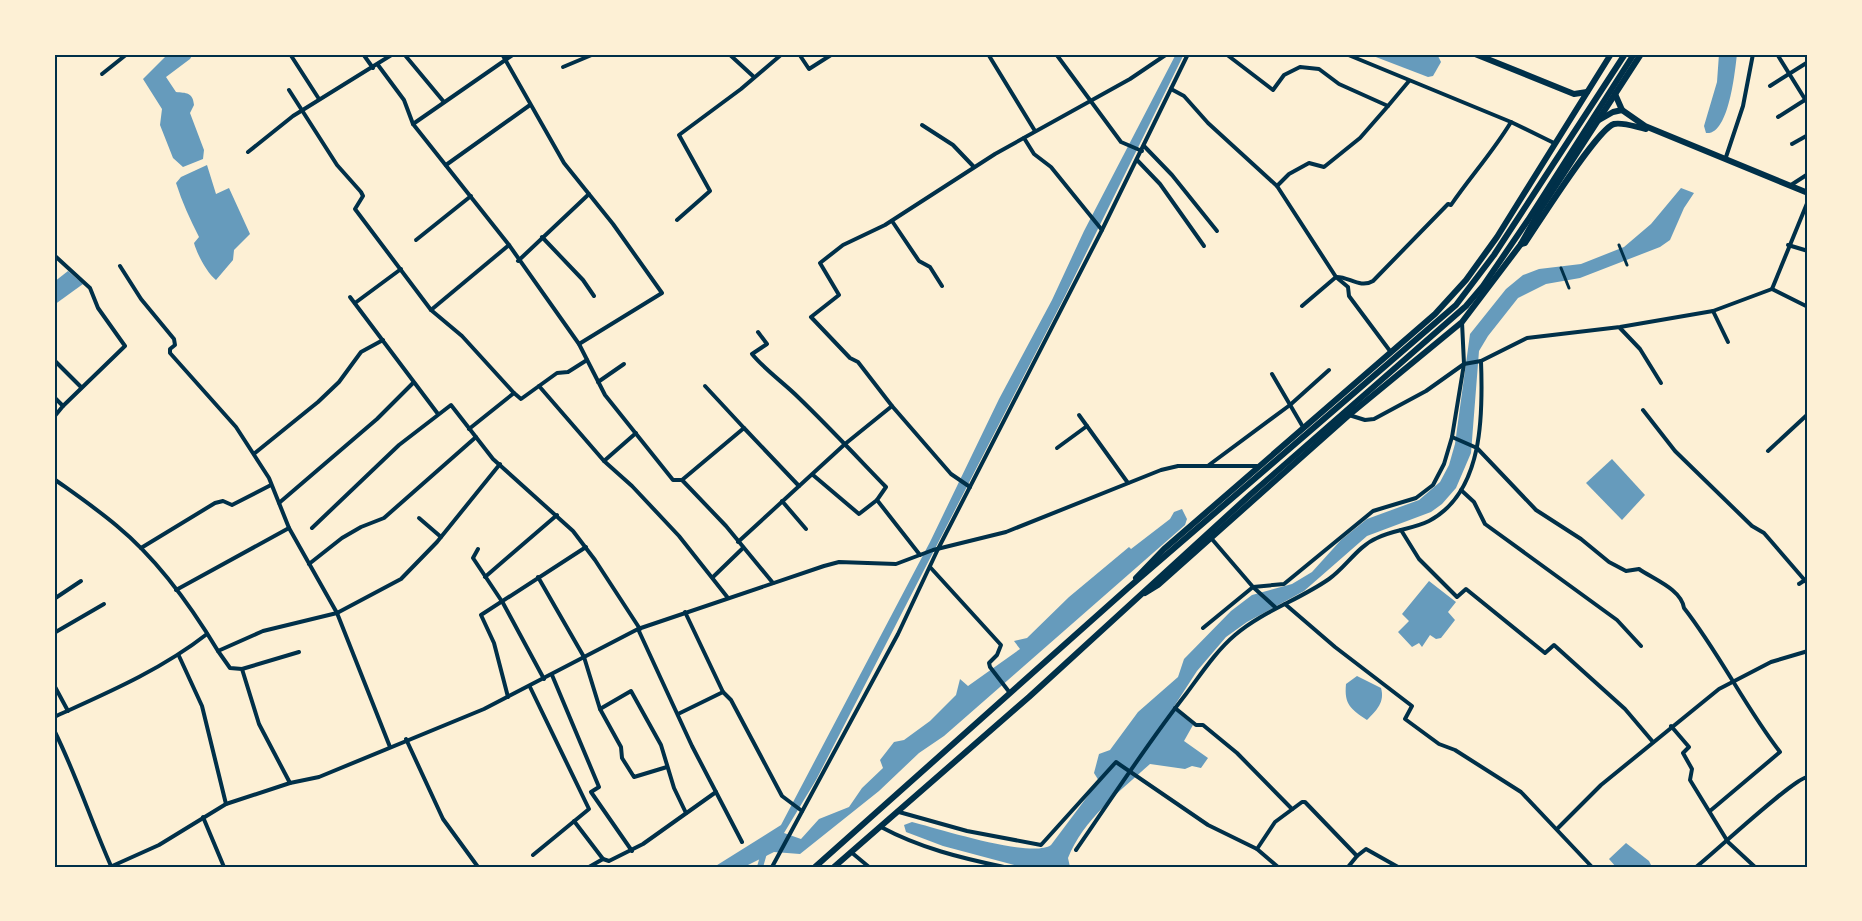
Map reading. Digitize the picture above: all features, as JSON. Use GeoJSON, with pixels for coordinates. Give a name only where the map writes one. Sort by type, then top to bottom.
{"type":"FeatureCollection","features":[{"type":"Feature","properties":{"kind":"main road"},"geometry":{"type":"LineString","coordinates":[[1475,54],[1574,94],[1587,92]]}},
{"type":"Feature","properties":{"kind":"main road"},"geometry":{"type":"LineString","coordinates":[[1128,588],[1164,549],[1435,314],[1466,280],[1497,237],[1611,54]]}},
{"type":"Feature","properties":{"kind":"main road"},"geometry":{"type":"LineString","coordinates":[[815,867],[1128,588],[1456,305],[1494,255],[1625,54]]}},
{"type":"Feature","properties":{"kind":"main road"},"geometry":{"type":"LineString","coordinates":[[834,867],[1029,697],[1268,478],[1466,306],[1483,286],[1523,228],[1634,54]]}},
{"type":"Feature","properties":{"kind":"main road"},"geometry":{"type":"LineString","coordinates":[[1138,597],[1158,585],[1350,415],[1462,322],[1521,244],[1641,54]]}},
{"type":"Feature","properties":{"kind":"main road"},"geometry":{"type":"LineString","coordinates":[[1574,94],[1579,105]]}},
{"type":"Feature","properties":{"kind":"main road"},"geometry":{"type":"LineString","coordinates":[[1615,94],[1623,110],[1654,130]]}},
{"type":"Feature","properties":{"kind":"main road"},"geometry":{"type":"LineString","coordinates":[[1599,120],[1612,112],[1623,110]]}},
{"type":"Feature","properties":{"kind":"main road"},"geometry":{"type":"LineString","coordinates":[[1521,244],[1525,243],[1577,166],[1611,125],[1621,124],[1654,130],[1726,157],[1808,193]]}},
{"type":"Feature","properties":{"kind":"street"},"geometry":{"type":"LineString","coordinates":[[102,74],[127,54]]}},
{"type":"Feature","properties":{"kind":"street"},"geometry":{"type":"LineString","coordinates":[[290,54],[319,99]]}},
{"type":"Feature","properties":{"kind":"street"},"geometry":{"type":"LineString","coordinates":[[363,54],[404,100],[413,124],[509,245],[518,261],[579,344],[605,395],[673,480],[682,480],[744,428]]}},
{"type":"Feature","properties":{"kind":"street"},"geometry":{"type":"LineString","coordinates":[[248,152],[300,111],[393,54]]}},
{"type":"Feature","properties":{"kind":"street"},"geometry":{"type":"LineString","coordinates":[[404,54],[444,102]]}},
{"type":"Feature","properties":{"kind":"street"},"geometry":{"type":"LineString","coordinates":[[502,54],[564,163],[662,294],[579,344]]}},
{"type":"Feature","properties":{"kind":"street"},"geometry":{"type":"LineString","coordinates":[[413,124],[514,54]]}},
{"type":"Feature","properties":{"kind":"street"},"geometry":{"type":"LineString","coordinates":[[563,67],[594,54]]}},
{"type":"Feature","properties":{"kind":"street"},"geometry":{"type":"LineString","coordinates":[[729,54],[754,77]]}},
{"type":"Feature","properties":{"kind":"street"},"geometry":{"type":"LineString","coordinates":[[676,220],[710,191],[679,135],[782,54]]}},
{"type":"Feature","properties":{"kind":"street"},"geometry":{"type":"LineString","coordinates":[[799,54],[809,69],[831,55],[841,54]]}},
{"type":"Feature","properties":{"kind":"street"},"geometry":{"type":"LineString","coordinates":[[988,54],[1035,131]]}},
{"type":"Feature","properties":{"kind":"street"},"geometry":{"type":"LineString","coordinates":[[1056,54],[1121,142],[1143,148],[1172,175],[1216,231]]}},
{"type":"Feature","properties":{"kind":"street"},"geometry":{"type":"LineString","coordinates":[[970,488],[958,480],[891,406],[858,362],[850,358],[812,317],[839,295],[820,263],[843,245],[892,221],[974,167],[1130,79],[1167,54]]}},
{"type":"Feature","properties":{"kind":"street"},"geometry":{"type":"LineString","coordinates":[[772,867],[877,674],[930,567],[936,550],[1102,230],[1188,54]]}},
{"type":"Feature","properties":{"kind":"street"},"geometry":{"type":"LineString","coordinates":[[1226,54],[1273,90],[1284,75],[1300,67],[1319,69],[1339,84],[1388,106]]}},
{"type":"Feature","properties":{"kind":"street"},"geometry":{"type":"LineString","coordinates":[[1346,54],[1511,122],[1554,143]]}},
{"type":"Feature","properties":{"kind":"street"},"geometry":{"type":"LineString","coordinates":[[1726,157],[1743,106],[1753,56],[1759,54]]}},
{"type":"Feature","properties":{"kind":"street"},"geometry":{"type":"LineString","coordinates":[[1777,54],[1807,101],[1778,117]]}},
{"type":"Feature","properties":{"kind":"street"},"geometry":{"type":"LineString","coordinates":[[1770,86],[1808,62]]}},
{"type":"Feature","properties":{"kind":"street"},"geometry":{"type":"LineString","coordinates":[[1277,186],[1289,174],[1309,163],[1324,167],[1360,138],[1409,81]]}},
{"type":"Feature","properties":{"kind":"street"},"geometry":{"type":"LineString","coordinates":[[1171,88],[1184,96],[1208,123],[1277,186],[1336,277],[1344,282],[1350,292],[1349,296],[1390,351]]}},
{"type":"Feature","properties":{"kind":"street"},"geometry":{"type":"LineString","coordinates":[[289,90],[300,111],[337,165],[361,192],[363,196],[356,205],[357,213],[431,310],[462,336],[514,393],[521,399],[557,373],[568,372],[587,360]]}},
{"type":"Feature","properties":{"kind":"street"},"geometry":{"type":"LineString","coordinates":[[447,165],[530,105]]}},
{"type":"Feature","properties":{"kind":"street"},"geometry":{"type":"LineString","coordinates":[[1302,306],[1336,277],[1340,276],[1353,283],[1368,284],[1373,281],[1448,204],[1451,205],[1472,174],[1490,157],[1511,122]]}},
{"type":"Feature","properties":{"kind":"street"},"geometry":{"type":"LineString","coordinates":[[922,125],[953,145],[974,167]]}},
{"type":"Feature","properties":{"kind":"street"},"geometry":{"type":"LineString","coordinates":[[1792,144],[1808,135]]}},
{"type":"Feature","properties":{"kind":"street"},"geometry":{"type":"LineString","coordinates":[[1024,138],[1034,154],[1051,167],[1102,230]]}},
{"type":"Feature","properties":{"kind":"street"},"geometry":{"type":"LineString","coordinates":[[1137,160],[1160,184],[1204,246]]}},
{"type":"Feature","properties":{"kind":"street"},"geometry":{"type":"LineString","coordinates":[[1790,185],[1808,174]]}},
{"type":"Feature","properties":{"kind":"street"},"geometry":{"type":"LineString","coordinates":[[518,261],[589,194]]}},
{"type":"Feature","properties":{"kind":"street"},"geometry":{"type":"LineString","coordinates":[[416,240],[471,196]]}},
{"type":"Feature","properties":{"kind":"street"},"geometry":{"type":"LineString","coordinates":[[1350,415],[1365,420],[1374,418],[1426,391],[1464,364],[1481,361],[1527,338],[1620,327],[1713,311],[1762,295],[1772,289],[1788,245],[1808,201]]}},
{"type":"Feature","properties":{"kind":"street"},"geometry":{"type":"LineString","coordinates":[[892,221],[919,261],[930,267],[942,285]]}},
{"type":"Feature","properties":{"kind":"street"},"geometry":{"type":"LineString","coordinates":[[542,237],[594,296]]}},
{"type":"Feature","properties":{"kind":"street"},"geometry":{"type":"LineString","coordinates":[[431,310],[509,245]]}},
{"type":"Feature","properties":{"kind":"street"},"geometry":{"type":"LineString","coordinates":[[1788,245],[1808,251]]}},
{"type":"Feature","properties":{"kind":"street"},"geometry":{"type":"LineString","coordinates":[[1619,246],[1627,265]]}},
{"type":"Feature","properties":{"kind":"street"},"geometry":{"type":"LineString","coordinates":[[54,255],[90,288],[98,308],[125,346],[81,387],[54,417]]}},
{"type":"Feature","properties":{"kind":"street"},"geometry":{"type":"LineString","coordinates":[[120,266],[141,299],[174,339],[176,345],[170,349],[170,354],[236,427],[255,453],[279,503],[288,528],[337,613],[390,747]]}},
{"type":"Feature","properties":{"kind":"street"},"geometry":{"type":"LineString","coordinates":[[1561,268],[1569,288]]}},
{"type":"Feature","properties":{"kind":"street"},"geometry":{"type":"LineString","coordinates":[[355,303],[400,269]]}},
{"type":"Feature","properties":{"kind":"street"},"geometry":{"type":"LineString","coordinates":[[1772,289],[1808,307]]}},
{"type":"Feature","properties":{"kind":"street"},"geometry":{"type":"LineString","coordinates":[[350,297],[438,414]]}},
{"type":"Feature","properties":{"kind":"street"},"geometry":{"type":"LineString","coordinates":[[1713,311],[1728,342]]}},
{"type":"Feature","properties":{"kind":"street"},"geometry":{"type":"LineString","coordinates":[[1203,628],[1253,587],[1284,584],[1373,511],[1416,498],[1433,485],[1444,464],[1452,437],[1464,364],[1462,322]]}},
{"type":"Feature","properties":{"kind":"street"},"geometry":{"type":"LineString","coordinates":[[1620,327],[1640,349],[1661,383]]}},
{"type":"Feature","properties":{"kind":"street"},"geometry":{"type":"LineString","coordinates":[[758,332],[767,344],[752,354],[886,487],[877,500],[859,514],[813,475]]}},
{"type":"Feature","properties":{"kind":"street"},"geometry":{"type":"LineString","coordinates":[[255,453],[339,382],[361,352],[383,340]]}},
{"type":"Feature","properties":{"kind":"street"},"geometry":{"type":"LineString","coordinates":[[54,360],[81,387]]}},
{"type":"Feature","properties":{"kind":"street"},"geometry":{"type":"LineString","coordinates":[[1076,850],[1175,708],[1212,660],[1235,635],[1275,607],[1285,604],[1330,578],[1376,538],[1429,521],[1445,510],[1461,489],[1477,448],[1481,408],[1481,361]]}},
{"type":"Feature","properties":{"kind":"street"},"geometry":{"type":"LineString","coordinates":[[598,382],[624,364]]}},
{"type":"Feature","properties":{"kind":"street"},"geometry":{"type":"LineString","coordinates":[[1209,465],[1239,440],[1290,405],[1329,370]]}},
{"type":"Feature","properties":{"kind":"street"},"geometry":{"type":"LineString","coordinates":[[1272,374],[1303,427]]}},
{"type":"Feature","properties":{"kind":"street"},"geometry":{"type":"LineString","coordinates":[[279,503],[377,419],[413,383]]}},
{"type":"Feature","properties":{"kind":"street"},"geometry":{"type":"LineString","coordinates":[[539,386],[604,461],[632,486],[728,598]]}},
{"type":"Feature","properties":{"kind":"street"},"geometry":{"type":"LineString","coordinates":[[705,386],[799,486]]}},
{"type":"Feature","properties":{"kind":"street"},"geometry":{"type":"LineString","coordinates":[[469,429],[514,393]]}},
{"type":"Feature","properties":{"kind":"street"},"geometry":{"type":"LineString","coordinates":[[54,397],[63,406]]}},
{"type":"Feature","properties":{"kind":"street"},"geometry":{"type":"LineString","coordinates":[[312,528],[399,445],[451,405],[500,464],[557,515],[586,547],[639,629],[678,714],[742,842]]}},
{"type":"Feature","properties":{"kind":"street"},"geometry":{"type":"LineString","coordinates":[[738,542],[845,444],[891,406]]}},
{"type":"Feature","properties":{"kind":"street"},"geometry":{"type":"LineString","coordinates":[[1643,410],[1675,451],[1752,525],[1764,533],[1807,581],[1799,584]]}},
{"type":"Feature","properties":{"kind":"street"},"geometry":{"type":"LineString","coordinates":[[1768,451],[1808,414]]}},
{"type":"Feature","properties":{"kind":"street"},"geometry":{"type":"LineString","coordinates":[[1079,415],[1128,483]]}},
{"type":"Feature","properties":{"kind":"street"},"geometry":{"type":"LineString","coordinates":[[1057,448],[1087,426]]}},
{"type":"Feature","properties":{"kind":"street"},"geometry":{"type":"LineString","coordinates":[[604,461],[636,433]]}},
{"type":"Feature","properties":{"kind":"street"},"geometry":{"type":"LineString","coordinates":[[309,564],[342,538],[384,518],[476,437]]}},
{"type":"Feature","properties":{"kind":"street"},"geometry":{"type":"LineString","coordinates":[[1452,437],[1477,448],[1536,510],[1581,538],[1617,567],[1626,571],[1639,569],[1673,591],[1735,682],[1759,725],[1780,752],[1710,811]]}},
{"type":"Feature","properties":{"kind":"street"},"geometry":{"type":"LineString","coordinates":[[218,651],[263,631],[337,613],[401,579],[441,537],[500,464]]}},
{"type":"Feature","properties":{"kind":"street"},"geometry":{"type":"LineString","coordinates":[[54,730],[69,759],[87,811],[111,867],[159,845],[226,804],[290,783],[319,777],[508,697],[639,629],[685,612],[838,562],[896,564],[921,554],[1006,532],[1161,470],[1209,465],[1258,466]]}},
{"type":"Feature","properties":{"kind":"street"},"geometry":{"type":"LineString","coordinates":[[54,479],[117,526],[141,548],[176,590],[230,668],[242,669],[299,652]]}},
{"type":"Feature","properties":{"kind":"street"},"geometry":{"type":"LineString","coordinates":[[682,480],[773,583]]}},
{"type":"Feature","properties":{"kind":"street"},"geometry":{"type":"LineString","coordinates":[[141,548],[215,503],[223,501],[232,505],[271,485]]}},
{"type":"Feature","properties":{"kind":"street"},"geometry":{"type":"LineString","coordinates":[[1461,489],[1474,502],[1485,524],[1617,620],[1641,646]]}},
{"type":"Feature","properties":{"kind":"street"},"geometry":{"type":"LineString","coordinates":[[877,500],[921,554]]}},
{"type":"Feature","properties":{"kind":"street"},"geometry":{"type":"LineString","coordinates":[[782,501],[806,529]]}},
{"type":"Feature","properties":{"kind":"street"},"geometry":{"type":"LineString","coordinates":[[485,577],[557,515]]}},
{"type":"Feature","properties":{"kind":"street"},"geometry":{"type":"LineString","coordinates":[[419,518],[441,537]]}},
{"type":"Feature","properties":{"kind":"street"},"geometry":{"type":"LineString","coordinates":[[176,590],[288,528]]}},
{"type":"Feature","properties":{"kind":"street"},"geometry":{"type":"LineString","coordinates":[[1401,530],[1419,559],[1457,597],[1466,588],[1545,652],[1554,645],[1625,709],[1653,742]]}},
{"type":"Feature","properties":{"kind":"street"},"geometry":{"type":"LineString","coordinates":[[1211,538],[1253,587],[1275,607]]}},
{"type":"Feature","properties":{"kind":"street"},"geometry":{"type":"LineString","coordinates":[[508,697],[494,643],[481,615],[503,603],[538,577],[586,547]]}},
{"type":"Feature","properties":{"kind":"street"},"geometry":{"type":"LineString","coordinates":[[712,577],[743,548]]}},
{"type":"Feature","properties":{"kind":"street"},"geometry":{"type":"LineString","coordinates":[[478,549],[473,558],[503,603],[544,679]]}},
{"type":"Feature","properties":{"kind":"street"},"geometry":{"type":"LineString","coordinates":[[930,567],[1001,645],[997,655],[989,663],[1011,694]]}},
{"type":"Feature","properties":{"kind":"street"},"geometry":{"type":"LineString","coordinates":[[538,577],[584,657],[600,709],[621,747],[622,758],[634,777],[667,767]]}},
{"type":"Feature","properties":{"kind":"street"},"geometry":{"type":"LineString","coordinates":[[54,599],[81,581]]}},
{"type":"Feature","properties":{"kind":"street"},"geometry":{"type":"LineString","coordinates":[[54,633],[104,604]]}},
{"type":"Feature","properties":{"kind":"street"},"geometry":{"type":"LineString","coordinates":[[1285,604],[1335,647],[1412,706],[1406,719],[1439,744],[1455,750],[1521,792],[1592,867]]}},
{"type":"Feature","properties":{"kind":"street"},"geometry":{"type":"LineString","coordinates":[[685,612],[723,692],[731,699],[782,796],[801,810]]}},
{"type":"Feature","properties":{"kind":"street"},"geometry":{"type":"LineString","coordinates":[[54,717],[90,702],[179,656],[207,633]]}},
{"type":"Feature","properties":{"kind":"street"},"geometry":{"type":"LineString","coordinates":[[1557,829],[1601,785],[1719,689],[1771,662],[1808,651]]}},
{"type":"Feature","properties":{"kind":"street"},"geometry":{"type":"LineString","coordinates":[[179,656],[202,706],[226,804]]}},
{"type":"Feature","properties":{"kind":"street"},"geometry":{"type":"LineString","coordinates":[[242,669],[259,724],[290,783]]}},
{"type":"Feature","properties":{"kind":"street"},"geometry":{"type":"LineString","coordinates":[[552,675],[599,787],[591,792],[632,851]]}},
{"type":"Feature","properties":{"kind":"street"},"geometry":{"type":"LineString","coordinates":[[54,685],[68,711]]}},
{"type":"Feature","properties":{"kind":"street"},"geometry":{"type":"LineString","coordinates":[[530,687],[589,809],[533,855]]}},
{"type":"Feature","properties":{"kind":"street"},"geometry":{"type":"LineString","coordinates":[[600,709],[631,691],[661,745],[667,767],[686,813]]}},
{"type":"Feature","properties":{"kind":"street"},"geometry":{"type":"LineString","coordinates":[[678,714],[723,692]]}},
{"type":"Feature","properties":{"kind":"street"},"geometry":{"type":"LineString","coordinates":[[1175,708],[1196,725],[1203,725],[1237,753],[1292,809]]}},
{"type":"Feature","properties":{"kind":"street"},"geometry":{"type":"LineString","coordinates":[[1671,726],[1689,747],[1683,753],[1692,769],[1690,780],[1728,842],[1755,867]]}},
{"type":"Feature","properties":{"kind":"street"},"geometry":{"type":"LineString","coordinates":[[406,739],[443,819],[478,867]]}},
{"type":"Feature","properties":{"kind":"street"},"geometry":{"type":"LineString","coordinates":[[898,812],[967,831],[1041,845],[1116,762],[1208,825],[1257,849],[1278,867]]}},
{"type":"Feature","properties":{"kind":"street"},"geometry":{"type":"LineString","coordinates":[[1696,867],[1728,842],[1779,793],[1808,777]]}},
{"type":"Feature","properties":{"kind":"street"},"geometry":{"type":"LineString","coordinates":[[574,820],[603,859],[609,861],[632,851],[717,792]]}},
{"type":"Feature","properties":{"kind":"street"},"geometry":{"type":"LineString","coordinates":[[1257,849],[1275,822],[1305,802],[1357,856]]}},
{"type":"Feature","properties":{"kind":"street"},"geometry":{"type":"LineString","coordinates":[[203,818],[224,867]]}},
{"type":"Feature","properties":{"kind":"street"},"geometry":{"type":"LineString","coordinates":[[881,827],[906,840],[957,857],[1004,867]]}},
{"type":"Feature","properties":{"kind":"street"},"geometry":{"type":"LineString","coordinates":[[1348,867],[1363,850],[1368,850],[1398,867]]}},
{"type":"Feature","properties":{"kind":"street"},"geometry":{"type":"LineString","coordinates":[[851,852],[869,867]]}},
{"type":"Feature","properties":{"kind":"street"},"geometry":{"type":"LineString","coordinates":[[589,867],[603,859]]}},
{"type":"Feature","properties":{"kind":"water"},"geometry":{"type":"Polygon","coordinates":[[[168,54],[193,54],[190,59],[166,77],[176,92],[188,94],[192,98],[194,105],[190,113],[204,150],[203,159],[183,167],[173,158],[160,125],[162,109],[143,79],[168,54]]]}},
{"type":"Feature","properties":{"kind":"water"},"geometry":{"type":"Polygon","coordinates":[[[1176,54],[1184,54],[1065,296],[816,780],[784,833],[801,839],[819,819],[849,807],[862,788],[883,768],[880,760],[894,742],[904,740],[930,721],[956,695],[960,679],[968,686],[1020,649],[1014,641],[1027,638],[1069,597],[1129,547],[1131,549],[1170,519],[1174,512],[1182,509],[1187,519],[1185,525],[944,736],[919,753],[879,791],[800,854],[774,852],[744,867],[714,867],[781,825],[930,542],[999,399],[1052,300],[1084,231],[1176,54]]]}},
{"type":"Feature","properties":{"kind":"water"},"geometry":{"type":"Polygon","coordinates":[[[1368,54],[1437,54],[1441,62],[1433,76],[1428,77],[1368,54]]]}},
{"type":"Feature","properties":{"kind":"water"},"geometry":{"type":"Polygon","coordinates":[[[1719,54],[1737,54],[1732,87],[1720,124],[1714,131],[1706,133],[1704,126],[1717,82],[1719,54]]]}},
{"type":"Feature","properties":{"kind":"water"},"geometry":{"type":"Polygon","coordinates":[[[207,165],[216,194],[229,188],[250,234],[234,250],[233,260],[216,280],[197,252],[194,243],[199,237],[176,183],[181,177],[207,165]]]}},
{"type":"Feature","properties":{"kind":"water"},"geometry":{"type":"Polygon","coordinates":[[[1681,188],[1694,193],[1684,208],[1670,240],[1660,247],[1580,278],[1546,284],[1518,298],[1488,336],[1479,351],[1471,453],[1456,488],[1442,504],[1431,512],[1367,536],[1304,591],[1247,622],[1226,637],[1197,671],[1173,708],[1193,725],[1184,741],[1208,758],[1201,768],[1192,766],[1185,769],[1150,764],[1103,807],[1083,831],[1068,858],[1070,867],[1022,867],[943,846],[906,832],[904,825],[912,822],[1005,845],[1040,848],[1051,845],[1099,781],[1094,773],[1099,754],[1110,750],[1138,712],[1178,677],[1184,659],[1231,611],[1252,595],[1292,584],[1312,572],[1341,540],[1367,519],[1419,500],[1440,482],[1449,465],[1455,444],[1470,334],[1506,289],[1523,275],[1539,269],[1581,264],[1624,247],[1651,224],[1681,188]]]}},
{"type":"Feature","properties":{"kind":"water"},"geometry":{"type":"Polygon","coordinates":[[[68,271],[83,284],[54,305],[54,282],[68,271]]]}},
{"type":"Feature","properties":{"kind":"water"},"geometry":{"type":"Polygon","coordinates":[[[1612,459],[1645,495],[1622,520],[1586,483],[1612,459]]]}},
{"type":"Feature","properties":{"kind":"water"},"geometry":{"type":"Polygon","coordinates":[[[1429,581],[1456,602],[1448,612],[1455,620],[1441,638],[1436,639],[1430,635],[1422,647],[1419,643],[1412,647],[1398,632],[1409,621],[1402,614],[1429,581]]]}},
{"type":"Feature","properties":{"kind":"water"},"geometry":{"type":"Polygon","coordinates":[[[1357,676],[1381,688],[1381,702],[1367,720],[1350,706],[1346,697],[1346,684],[1357,676]]]}},
{"type":"Feature","properties":{"kind":"water"},"geometry":{"type":"Polygon","coordinates":[[[1626,843],[1649,861],[1652,867],[1616,867],[1609,859],[1626,843]]]}},
{"type":"Feature","properties":{"kind":"waterway"},"geometry":{"type":"LineString","coordinates":[[760,867],[764,853]]}}]}
